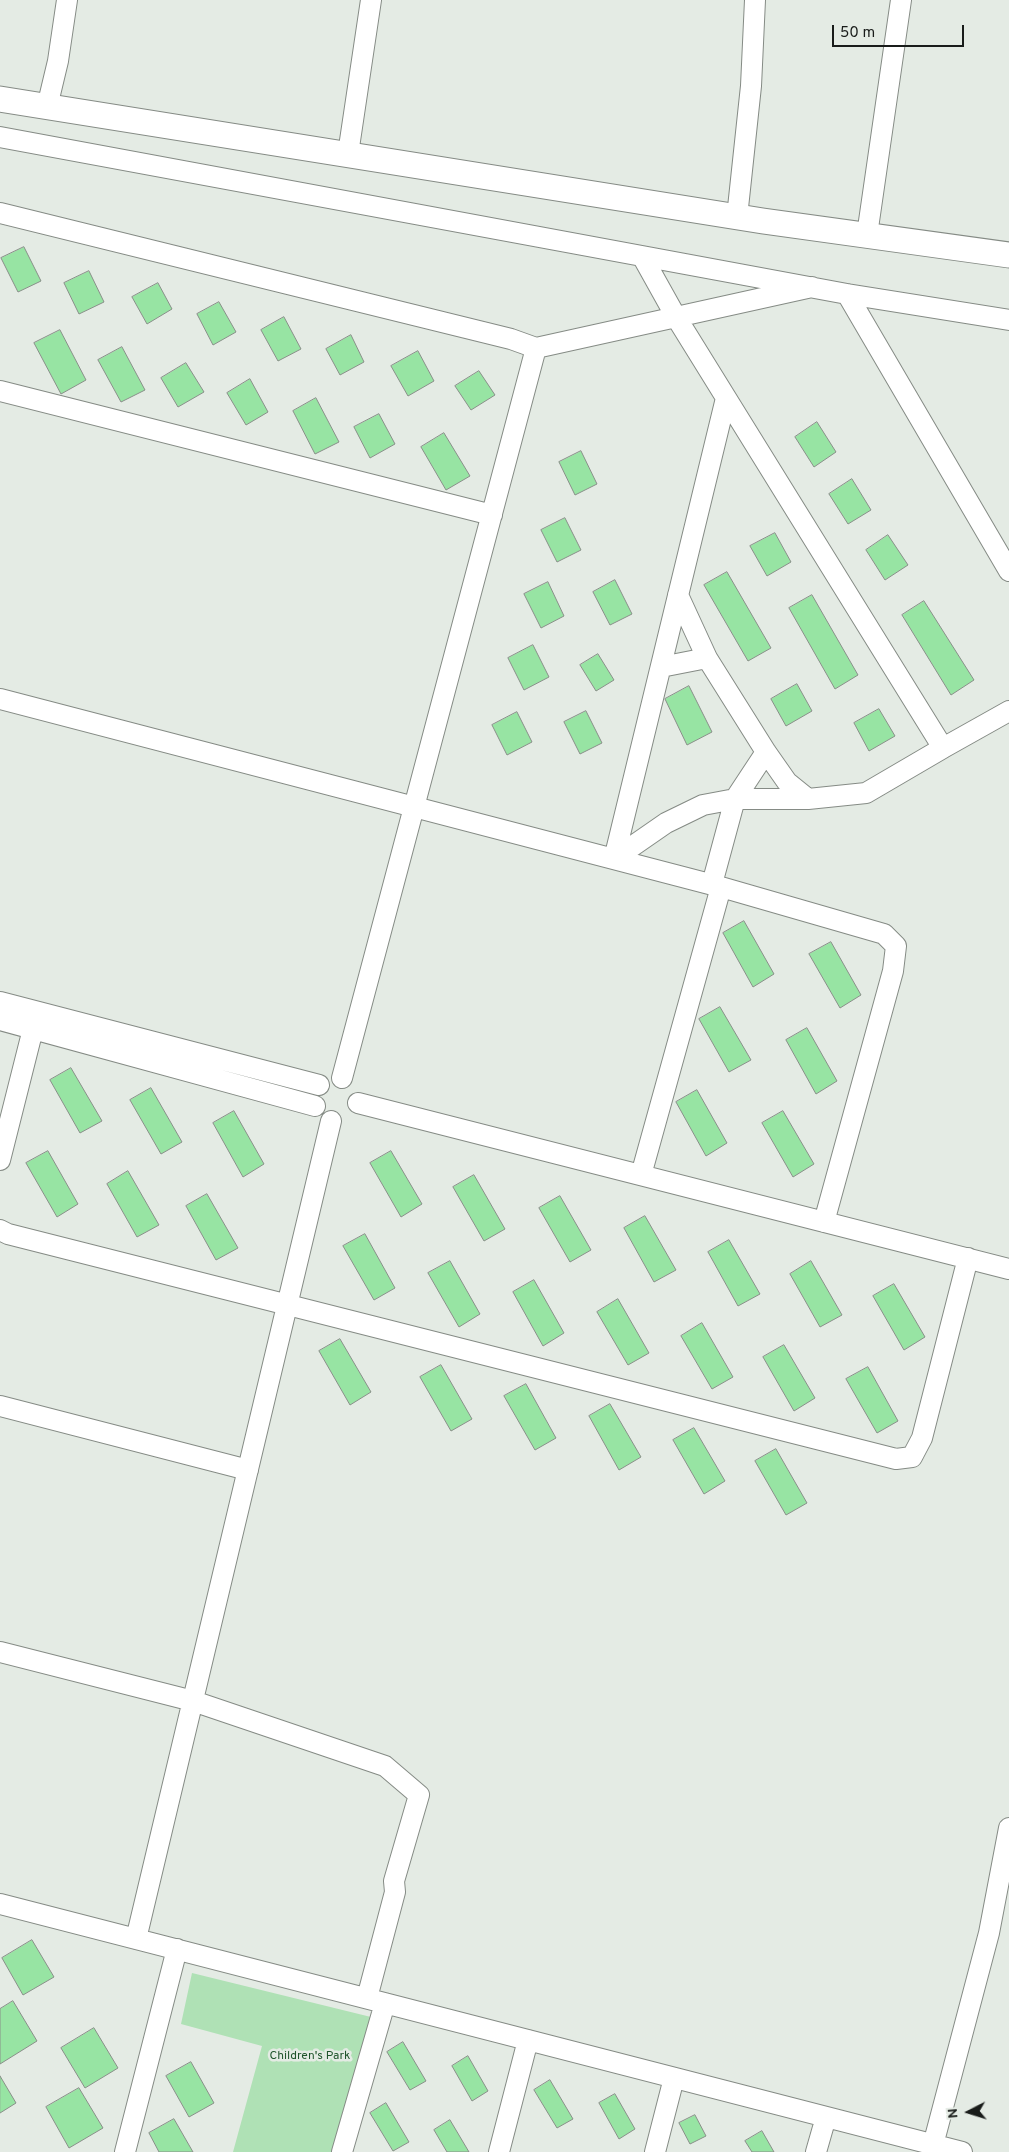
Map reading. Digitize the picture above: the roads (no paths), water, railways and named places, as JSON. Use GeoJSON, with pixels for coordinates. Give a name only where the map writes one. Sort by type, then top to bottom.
{"type":"FeatureCollection","features":[{"type":"Feature","properties":{"kind":"street"},"geometry":{"type":"LineString","coordinates":[[46,107],[58,61],[66,0]]}},
{"type":"Feature","properties":{"kind":"street"},"geometry":{"type":"LineString","coordinates":[[348,154],[371,0]]}},
{"type":"Feature","properties":{"kind":"street"},"geometry":{"type":"LineString","coordinates":[[737,217],[751,86],[755,0]]}},
{"type":"Feature","properties":{"kind":"street"},"geometry":{"type":"LineString","coordinates":[[867,236],[901,0]]}},
{"type":"Feature","properties":{"kind":"street"},"geometry":{"type":"LineString","coordinates":[[0,99],[737,217],[1009,255]]}},
{"type":"Feature","properties":{"kind":"street"},"geometry":{"type":"LineString","coordinates":[[0,137],[847,294],[1009,320]]}},
{"type":"Feature","properties":{"kind":"street"},"geometry":{"type":"LineString","coordinates":[[0,213],[511,339],[536,348],[812,287]]}},
{"type":"Feature","properties":{"kind":"street"},"geometry":{"type":"LineString","coordinates":[[642,256],[676,317],[942,748]]}},
{"type":"Feature","properties":{"kind":"street"},"geometry":{"type":"LineString","coordinates":[[847,294],[1009,571]]}},
{"type":"Feature","properties":{"kind":"street"},"geometry":{"type":"LineString","coordinates":[[342,1078],[536,348]]}},
{"type":"Feature","properties":{"kind":"street"},"geometry":{"type":"LineString","coordinates":[[0,391],[492,515]]}},
{"type":"Feature","properties":{"kind":"street"},"geometry":{"type":"LineString","coordinates":[[614,859],[726,398]]}},
{"type":"Feature","properties":{"kind":"street"},"geometry":{"type":"LineString","coordinates":[[678,595],[707,658],[766,752],[787,782],[808,799]]}},
{"type":"Feature","properties":{"kind":"street"},"geometry":{"type":"LineString","coordinates":[[661,667],[707,658]]}},
{"type":"Feature","properties":{"kind":"street"},"geometry":{"type":"LineString","coordinates":[[0,699],[716,885],[884,934],[896,946],[893,971],[824,1222]]}},
{"type":"Feature","properties":{"kind":"street"},"geometry":{"type":"LineString","coordinates":[[614,859],[666,823],[702,805],[735,799],[808,799],[866,793],[942,748],[1009,712]]}},
{"type":"Feature","properties":{"kind":"street"},"geometry":{"type":"LineString","coordinates":[[641,1175],[716,885],[735,799],[766,752]]}},
{"type":"Feature","properties":{"kind":"street"},"geometry":{"type":"LineString","coordinates":[[0,1002],[319,1085]]}},
{"type":"Feature","properties":{"kind":"street"},"geometry":{"type":"LineString","coordinates":[[0,1020],[315,1106]]}},
{"type":"Feature","properties":{"kind":"street"},"geometry":{"type":"LineString","coordinates":[[0,1160],[33,1029]]}},
{"type":"Feature","properties":{"kind":"street"},"geometry":{"type":"LineString","coordinates":[[338,1076],[342,1078],[350,1081],[357,1091],[358,1103],[352,1115],[341,1121],[331,1121],[318,1113],[313,1101],[316,1088],[325,1079],[338,1076]]}},
{"type":"Feature","properties":{"kind":"street"},"geometry":{"type":"LineString","coordinates":[[358,1103],[1009,1269]]}},
{"type":"Feature","properties":{"kind":"street"},"geometry":{"type":"LineString","coordinates":[[136,1939],[331,1121]]}},
{"type":"Feature","properties":{"kind":"street"},"geometry":{"type":"LineString","coordinates":[[0,1230],[8,1234],[896,1460],[912,1457],[922,1438],[968,1258]]}},
{"type":"Feature","properties":{"kind":"street"},"geometry":{"type":"LineString","coordinates":[[0,1406],[248,1470]]}},
{"type":"Feature","properties":{"kind":"street"},"geometry":{"type":"LineString","coordinates":[[0,1652],[193,1701],[385,1766],[419,1795],[394,1881],[395,1892],[376,2001],[342,2152]]}},
{"type":"Feature","properties":{"kind":"street"},"geometry":{"type":"LineString","coordinates":[[933,2145],[989,1933],[1009,1828]]}},
{"type":"Feature","properties":{"kind":"street"},"geometry":{"type":"LineString","coordinates":[[0,1904],[962,2152]]}},
{"type":"Feature","properties":{"kind":"street"},"geometry":{"type":"LineString","coordinates":[[126,2152],[177,1949]]}},
{"type":"Feature","properties":{"kind":"street"},"geometry":{"type":"LineString","coordinates":[[499,2152],[528,2040]]}},
{"type":"Feature","properties":{"kind":"street"},"geometry":{"type":"LineString","coordinates":[[655,2152],[674,2078]]}},
{"type":"Feature","properties":{"kind":"street"},"geometry":{"type":"LineString","coordinates":[[816,2152],[826,2117]]}},
{"type":"Feature","properties":{"kind":"park label","name":"Children's Park"},"geometry":{"type":"Point","coordinates":[310,2057]}}]}
